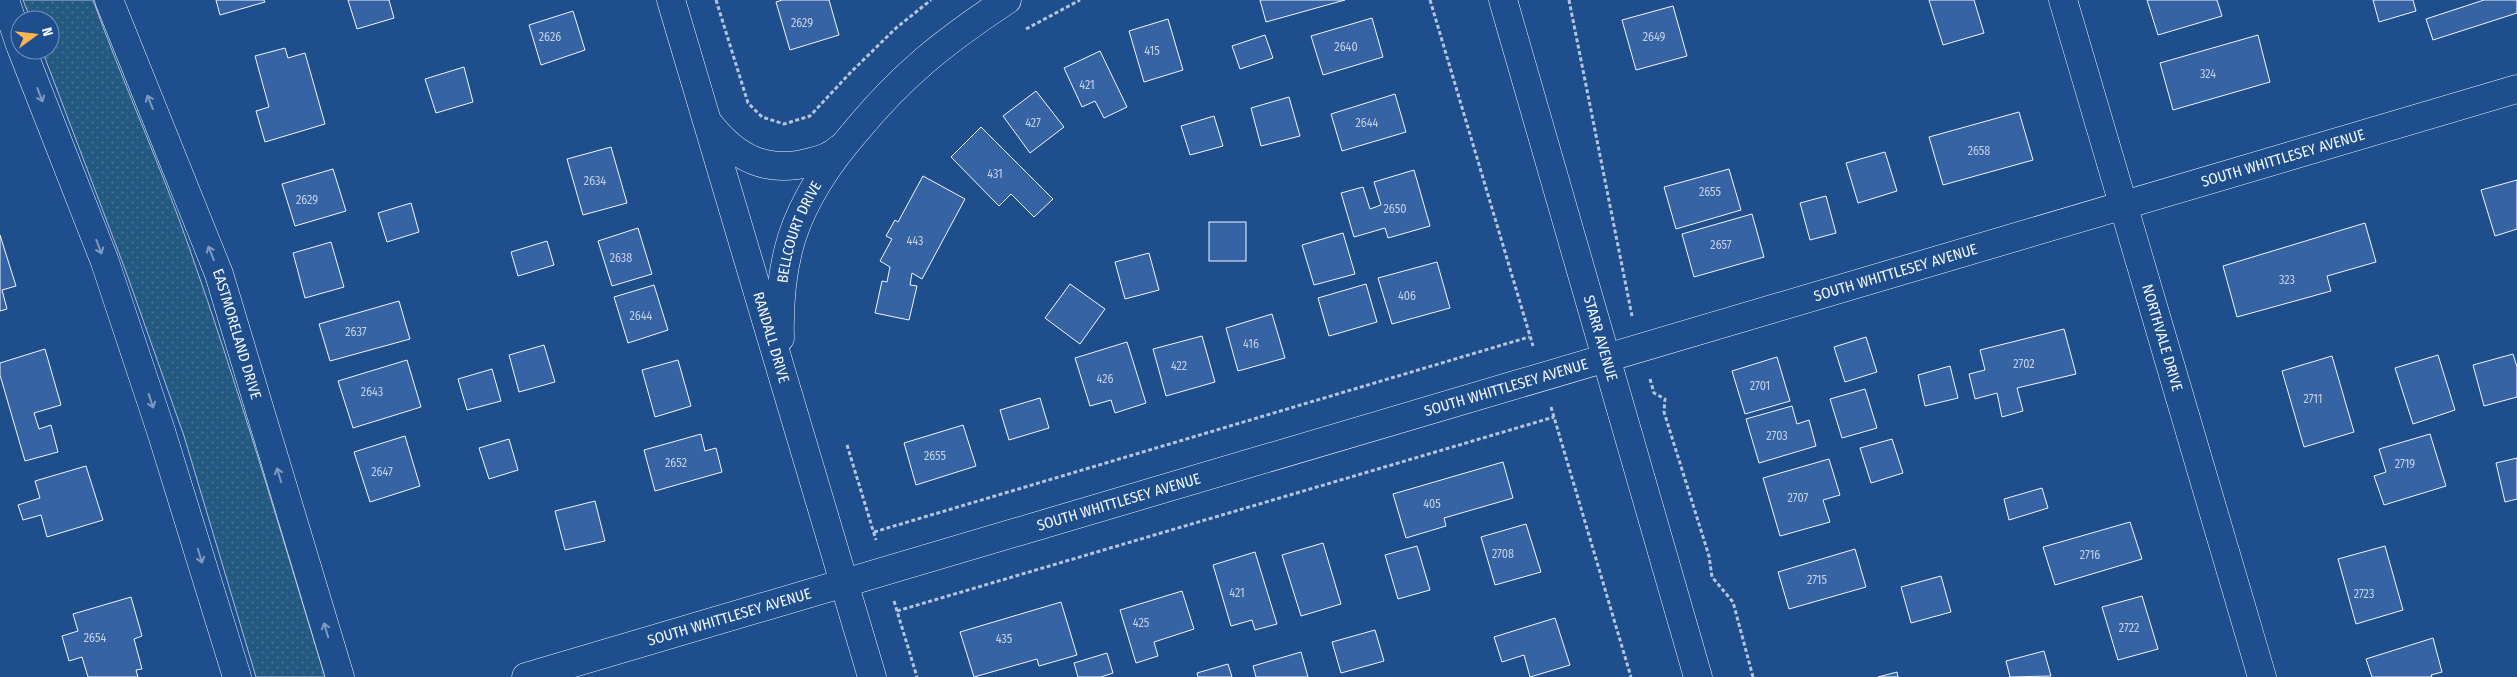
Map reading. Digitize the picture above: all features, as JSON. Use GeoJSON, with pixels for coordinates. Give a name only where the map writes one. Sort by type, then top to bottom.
{"type":"FeatureCollection","features":[{"type":"Feature","properties":{"kind":"street"},"geometry":{"type":"LineString","coordinates":[[5,0],[10,15]]}},
{"type":"Feature","properties":{"kind":"street","name":"EASTMORELAND DRIVE"},"geometry":{"type":"LineString","coordinates":[[110,0],[219,274],[340,677]]}},
{"type":"Feature","properties":{"kind":"street","name":"RANDALL DRIVE"},"geometry":{"type":"LineString","coordinates":[[671,0],[872,677]]}},
{"type":"Feature","properties":{"kind":"street","name":"BELLCOURT DRIVE"},"geometry":{"type":"LineString","coordinates":[[705,113],[710,125],[726,143],[741,154],[760,163],[783,167],[817,161],[836,153],[908,73],[940,46],[1007,0]]}},
{"type":"Feature","properties":{"kind":"street","name":"STARR AVENUE"},"geometry":{"type":"LineString","coordinates":[[1503,0],[1605,360],[1698,677]]}},
{"type":"Feature","properties":{"kind":"street","name":"NORTHVALE DRIVE"},"geometry":{"type":"LineString","coordinates":[[2063,0],[2262,677]]}},
{"type":"Feature","properties":{"kind":"street"},"geometry":{"type":"LineString","coordinates":[[26,60],[111,280],[161,431],[237,677]]}},
{"type":"Feature","properties":{"kind":"street","name":"SOUTH WHITTLESEY AVENUE"},"geometry":{"type":"LineString","coordinates":[[526,677],[1605,360],[2517,89]]}},
{"type":"Feature","properties":{"kind":"street","name":"BELLCOURT DRIVE"},"geometry":{"type":"LineString","coordinates":[[780,367],[780,296],[792,237],[826,166],[848,139]]}},
{"type":"Feature","properties":{"kind":"path"},"geometry":{"type":"LineString","coordinates":[[716,0],[748,103],[762,117],[784,124],[810,116],[890,34],[931,0]]}},
{"type":"Feature","properties":{"kind":"path"},"geometry":{"type":"LineString","coordinates":[[1021,32],[1080,0]]}},
{"type":"Feature","properties":{"kind":"path"},"geometry":{"type":"LineString","coordinates":[[1430,0],[1631,677]]}},
{"type":"Feature","properties":{"kind":"path"},"geometry":{"type":"LineString","coordinates":[[874,532],[1529,336]]}},
{"type":"Feature","properties":{"kind":"path"},"geometry":{"type":"LineString","coordinates":[[897,611],[1554,417]]}},
{"type":"Feature","properties":{"kind":"shaded area"},"geometry":{"type":"Polygon","coordinates":[[[23,0],[93,0],[178,216],[207,300],[259,461],[325,677],[256,677],[184,436],[125,269],[46,60],[60,60],[60,10],[27,10],[23,0]]]}},
{"type":"Feature","properties":{"kind":"building"},"geometry":{"type":"Polygon","coordinates":[[[216,0],[264,0],[265,2],[220,15],[216,0]]]}},
{"type":"Feature","properties":{"kind":"building"},"geometry":{"type":"Polygon","coordinates":[[[348,0],[389,0],[394,18],[357,29],[348,0]]]}},
{"type":"Feature","properties":{"kind":"building"},"geometry":{"type":"Polygon","coordinates":[[[782,0],[829,0],[839,35],[790,50],[776,2],[782,0]]]}},
{"type":"Feature","properties":{"kind":"building"},"geometry":{"type":"Polygon","coordinates":[[[1260,0],[1345,0],[1266,22],[1260,0]]]}},
{"type":"Feature","properties":{"kind":"building"},"geometry":{"type":"Polygon","coordinates":[[[1929,0],[1974,0],[1984,33],[1943,45],[1929,0]]]}},
{"type":"Feature","properties":{"kind":"building"},"geometry":{"type":"Polygon","coordinates":[[[2147,0],[2217,0],[2222,16],[2158,35],[2147,0]]]}},
{"type":"Feature","properties":{"kind":"building"},"geometry":{"type":"Polygon","coordinates":[[[2373,0],[2413,0],[2416,11],[2379,22],[2373,0]]]}},
{"type":"Feature","properties":{"kind":"building"},"geometry":{"type":"Polygon","coordinates":[[[2484,0],[2517,0],[2517,13],[2433,40],[2426,19],[2484,0]]]}},
{"type":"Feature","properties":{"kind":"building"},"geometry":{"type":"Polygon","coordinates":[[[1673,6],[1687,56],[1636,70],[1622,20],[1673,6]]]}},
{"type":"Feature","properties":{"kind":"building"},"geometry":{"type":"Polygon","coordinates":[[[573,11],[585,50],[541,65],[529,25],[573,11]]]}},
{"type":"Feature","properties":{"kind":"building"},"geometry":{"type":"Polygon","coordinates":[[[1372,18],[1383,57],[1323,75],[1311,36],[1372,18]]]}},
{"type":"Feature","properties":{"kind":"building"},"geometry":{"type":"Polygon","coordinates":[[[1168,19],[1183,70],[1144,82],[1129,31],[1168,19]]]}},
{"type":"Feature","properties":{"kind":"building"},"geometry":{"type":"Polygon","coordinates":[[[1265,35],[1273,58],[1240,69],[1232,46],[1265,35]]]}},
{"type":"Feature","properties":{"kind":"building"},"geometry":{"type":"Polygon","coordinates":[[[2258,35],[2270,82],[2173,110],[2160,63],[2258,35]]]}},
{"type":"Feature","properties":{"kind":"building"},"geometry":{"type":"Polygon","coordinates":[[[285,48],[288,58],[305,53],[325,124],[265,142],[256,111],[269,107],[255,56],[285,48]]]}},
{"type":"Feature","properties":{"kind":"building"},"geometry":{"type":"Polygon","coordinates":[[[1100,51],[1127,107],[1104,118],[1095,101],[1082,107],[1064,68],[1100,51]]]}},
{"type":"Feature","properties":{"kind":"building"},"geometry":{"type":"Polygon","coordinates":[[[464,67],[473,102],[436,113],[425,79],[464,67]]]}},
{"type":"Feature","properties":{"kind":"building"},"geometry":{"type":"Polygon","coordinates":[[[1036,91],[1064,127],[1030,153],[1003,116],[1036,91]]]}},
{"type":"Feature","properties":{"kind":"building"},"geometry":{"type":"Polygon","coordinates":[[[1395,94],[1406,132],[1342,151],[1331,114],[1395,94]]]}},
{"type":"Feature","properties":{"kind":"building"},"geometry":{"type":"Polygon","coordinates":[[[1289,97],[1300,136],[1261,146],[1251,108],[1289,97]]]}},
{"type":"Feature","properties":{"kind":"building"},"geometry":{"type":"Polygon","coordinates":[[[2019,112],[2033,160],[1943,185],[1929,137],[2019,112]]]}},
{"type":"Feature","properties":{"kind":"building"},"geometry":{"type":"Polygon","coordinates":[[[1214,116],[1223,146],[1190,155],[1181,126],[1214,116]]]}},
{"type":"Feature","properties":{"kind":"building"},"geometry":{"type":"Polygon","coordinates":[[[981,127],[1053,199],[1034,217],[1011,194],[999,206],[951,157],[981,127]]]}},
{"type":"Feature","properties":{"kind":"building"},"geometry":{"type":"Polygon","coordinates":[[[611,147],[627,203],[583,215],[567,159],[611,147]]]}},
{"type":"Feature","properties":{"kind":"building"},"geometry":{"type":"Polygon","coordinates":[[[1885,152],[1897,191],[1858,203],[1846,163],[1885,152]]]}},
{"type":"Feature","properties":{"kind":"building"},"geometry":{"type":"Polygon","coordinates":[[[333,169],[346,211],[295,226],[282,184],[333,169]]]}},
{"type":"Feature","properties":{"kind":"building"},"geometry":{"type":"Polygon","coordinates":[[[1729,169],[1741,210],[1676,229],[1664,187],[1729,169]]]}},
{"type":"Feature","properties":{"kind":"building"},"geometry":{"type":"Polygon","coordinates":[[[1414,170],[1430,226],[1388,238],[1385,228],[1354,237],[1341,193],[1363,187],[1370,209],[1381,205],[1374,182],[1414,170]]]}},
{"type":"Feature","properties":{"kind":"building"},"geometry":{"type":"Polygon","coordinates":[[[923,176],[965,199],[922,279],[912,273],[910,285],[917,286],[909,320],[875,313],[882,281],[887,282],[890,267],[880,261],[892,239],[886,236],[895,220],[898,222],[923,176]]]}},
{"type":"Feature","properties":{"kind":"building"},"geometry":{"type":"Polygon","coordinates":[[[2517,180],[2517,229],[2495,236],[2481,190],[2517,180]]]}},
{"type":"Feature","properties":{"kind":"building"},"geometry":{"type":"Polygon","coordinates":[[[1826,196],[1836,233],[1810,240],[1800,203],[1826,196]]]}},
{"type":"Feature","properties":{"kind":"building"},"geometry":{"type":"Polygon","coordinates":[[[411,203],[419,232],[387,242],[378,213],[411,203]]]}},
{"type":"Feature","properties":{"kind":"building"},"geometry":{"type":"Polygon","coordinates":[[[1752,214],[1764,257],[1694,277],[1682,234],[1752,214]]]}},
{"type":"Feature","properties":{"kind":"building"},"geometry":{"type":"Polygon","coordinates":[[[1209,222],[1246,222],[1246,261],[1209,261],[1209,222]]]}},
{"type":"Feature","properties":{"kind":"building"},"geometry":{"type":"Polygon","coordinates":[[[2365,223],[2376,262],[2327,276],[2331,291],[2237,317],[2223,266],[2365,223]]]}},
{"type":"Feature","properties":{"kind":"building"},"geometry":{"type":"Polygon","coordinates":[[[638,228],[652,274],[612,286],[598,241],[638,228]]]}},
{"type":"Feature","properties":{"kind":"building"},"geometry":{"type":"Polygon","coordinates":[[[1343,233],[1355,274],[1314,285],[1302,245],[1343,233]]]}},
{"type":"Feature","properties":{"kind":"building"},"geometry":{"type":"Polygon","coordinates":[[[0,235],[16,286],[2,290],[7,309],[0,311],[0,235]]]}},
{"type":"Feature","properties":{"kind":"building"},"geometry":{"type":"Polygon","coordinates":[[[547,241],[554,265],[518,276],[511,252],[547,241]]]}},
{"type":"Feature","properties":{"kind":"building"},"geometry":{"type":"Polygon","coordinates":[[[331,242],[344,287],[305,298],[293,253],[331,242]]]}},
{"type":"Feature","properties":{"kind":"building"},"geometry":{"type":"Polygon","coordinates":[[[1149,253],[1159,290],[1125,299],[1115,262],[1149,253]]]}},
{"type":"Feature","properties":{"kind":"building"},"geometry":{"type":"Polygon","coordinates":[[[1437,262],[1450,308],[1392,324],[1378,278],[1437,262]]]}},
{"type":"Feature","properties":{"kind":"building"},"geometry":{"type":"Polygon","coordinates":[[[1070,284],[1105,309],[1080,344],[1045,318],[1070,284]]]}},
{"type":"Feature","properties":{"kind":"building"},"geometry":{"type":"Polygon","coordinates":[[[1366,284],[1377,322],[1329,336],[1318,298],[1366,284]]]}},
{"type":"Feature","properties":{"kind":"building"},"geometry":{"type":"Polygon","coordinates":[[[654,285],[668,330],[628,343],[614,297],[654,285]]]}},
{"type":"Feature","properties":{"kind":"building"},"geometry":{"type":"Polygon","coordinates":[[[399,301],[410,339],[330,361],[319,324],[399,301]]]}},
{"type":"Feature","properties":{"kind":"building"},"geometry":{"type":"Polygon","coordinates":[[[1272,314],[1285,358],[1238,371],[1226,328],[1272,314]]]}},
{"type":"Feature","properties":{"kind":"building"},"geometry":{"type":"Polygon","coordinates":[[[2064,329],[2076,374],[2017,388],[2023,411],[2002,417],[1997,393],[1975,399],[1969,374],[1985,370],[1980,350],[2064,329]]]}},
{"type":"Feature","properties":{"kind":"building"},"geometry":{"type":"Polygon","coordinates":[[[1202,336],[1215,382],[1166,396],[1153,349],[1202,336]]]}},
{"type":"Feature","properties":{"kind":"building"},"geometry":{"type":"Polygon","coordinates":[[[1866,337],[1877,372],[1845,382],[1834,347],[1866,337]]]}},
{"type":"Feature","properties":{"kind":"building"},"geometry":{"type":"Polygon","coordinates":[[[1127,342],[1146,403],[1115,413],[1111,400],[1090,406],[1075,358],[1127,342]]]}},
{"type":"Feature","properties":{"kind":"building"},"geometry":{"type":"Polygon","coordinates":[[[544,345],[555,382],[519,392],[509,355],[544,345]]]}},
{"type":"Feature","properties":{"kind":"building"},"geometry":{"type":"Polygon","coordinates":[[[45,349],[61,405],[34,413],[39,429],[51,425],[58,452],[25,461],[0,375],[0,363],[45,349]]]}},
{"type":"Feature","properties":{"kind":"building"},"geometry":{"type":"Polygon","coordinates":[[[2513,354],[2517,367],[2517,397],[2484,406],[2473,365],[2513,354]]]}},
{"type":"Feature","properties":{"kind":"building"},"geometry":{"type":"Polygon","coordinates":[[[2438,355],[2455,410],[2413,424],[2395,368],[2438,355]]]}},
{"type":"Feature","properties":{"kind":"building"},"geometry":{"type":"Polygon","coordinates":[[[2332,356],[2354,432],[2304,447],[2282,371],[2332,356]]]}},
{"type":"Feature","properties":{"kind":"building"},"geometry":{"type":"Polygon","coordinates":[[[1777,357],[1790,401],[1745,414],[1732,371],[1777,357]]]}},
{"type":"Feature","properties":{"kind":"building"},"geometry":{"type":"Polygon","coordinates":[[[407,360],[421,407],[353,428],[338,381],[407,360]]]}},
{"type":"Feature","properties":{"kind":"building"},"geometry":{"type":"Polygon","coordinates":[[[678,360],[691,406],[655,417],[642,370],[678,360]]]}},
{"type":"Feature","properties":{"kind":"building"},"geometry":{"type":"Polygon","coordinates":[[[1950,366],[1958,398],[1925,406],[1918,375],[1950,366]]]}},
{"type":"Feature","properties":{"kind":"building"},"geometry":{"type":"Polygon","coordinates":[[[492,369],[501,401],[467,410],[458,379],[492,369]]]}},
{"type":"Feature","properties":{"kind":"building"},"geometry":{"type":"Polygon","coordinates":[[[1865,389],[1877,428],[1842,438],[1830,399],[1865,389]]]}},
{"type":"Feature","properties":{"kind":"building"},"geometry":{"type":"Polygon","coordinates":[[[1040,398],[1049,428],[1009,440],[1000,410],[1040,398]]]}},
{"type":"Feature","properties":{"kind":"building"},"geometry":{"type":"Polygon","coordinates":[[[1792,406],[1797,424],[1809,420],[1816,446],[1759,463],[1746,419],[1792,406]]]}},
{"type":"Feature","properties":{"kind":"building"},"geometry":{"type":"Polygon","coordinates":[[[963,425],[976,466],[916,485],[904,443],[963,425]]]}},
{"type":"Feature","properties":{"kind":"building"},"geometry":{"type":"Polygon","coordinates":[[[701,434],[705,451],[716,448],[722,472],[655,491],[644,450],[701,434]]]}},
{"type":"Feature","properties":{"kind":"building"},"geometry":{"type":"Polygon","coordinates":[[[2430,434],[2446,486],[2384,505],[2374,476],[2386,472],[2379,449],[2430,434]]]}},
{"type":"Feature","properties":{"kind":"building"},"geometry":{"type":"Polygon","coordinates":[[[405,436],[420,486],[370,502],[354,452],[405,436]]]}},
{"type":"Feature","properties":{"kind":"building"},"geometry":{"type":"Polygon","coordinates":[[[509,439],[518,470],[489,479],[479,448],[509,439]]]}},
{"type":"Feature","properties":{"kind":"building"},"geometry":{"type":"Polygon","coordinates":[[[1892,439],[1903,473],[1871,483],[1860,448],[1892,439]]]}},
{"type":"Feature","properties":{"kind":"building"},"geometry":{"type":"Polygon","coordinates":[[[2517,458],[2517,499],[2505,502],[2496,463],[2517,458]]]}},
{"type":"Feature","properties":{"kind":"building"},"geometry":{"type":"Polygon","coordinates":[[[1829,459],[1840,495],[1823,500],[1830,522],[1780,536],[1763,478],[1829,459]]]}},
{"type":"Feature","properties":{"kind":"building"},"geometry":{"type":"Polygon","coordinates":[[[1503,462],[1513,498],[1444,518],[1446,526],[1406,538],[1393,494],[1503,462]]]}},
{"type":"Feature","properties":{"kind":"building"},"geometry":{"type":"Polygon","coordinates":[[[86,466],[103,520],[47,537],[41,515],[23,520],[18,505],[40,498],[35,481],[86,466]]]}},
{"type":"Feature","properties":{"kind":"building"},"geometry":{"type":"Polygon","coordinates":[[[2042,488],[2048,508],[2009,520],[2004,499],[2042,488]]]}},
{"type":"Feature","properties":{"kind":"building"},"geometry":{"type":"Polygon","coordinates":[[[595,501],[605,541],[565,550],[555,511],[595,501]]]}},
{"type":"Feature","properties":{"kind":"building"},"geometry":{"type":"Polygon","coordinates":[[[2130,522],[2142,559],[2055,585],[2043,547],[2130,522]]]}},
{"type":"Feature","properties":{"kind":"building"},"geometry":{"type":"Polygon","coordinates":[[[1526,524],[1541,572],[1495,585],[1481,537],[1526,524]]]}},
{"type":"Feature","properties":{"kind":"building"},"geometry":{"type":"Polygon","coordinates":[[[1323,543],[1341,604],[1301,616],[1282,555],[1323,543]]]}},
{"type":"Feature","properties":{"kind":"building"},"geometry":{"type":"Polygon","coordinates":[[[1417,546],[1430,590],[1398,599],[1385,555],[1417,546]]]}},
{"type":"Feature","properties":{"kind":"building"},"geometry":{"type":"Polygon","coordinates":[[[2385,546],[2403,610],[2356,624],[2338,559],[2385,546]]]}},
{"type":"Feature","properties":{"kind":"building"},"geometry":{"type":"Polygon","coordinates":[[[1855,549],[1866,587],[1789,609],[1778,572],[1855,549]]]}},
{"type":"Feature","properties":{"kind":"building"},"geometry":{"type":"Polygon","coordinates":[[[1255,552],[1277,624],[1255,630],[1252,620],[1231,626],[1213,565],[1255,552]]]}},
{"type":"Feature","properties":{"kind":"building"},"geometry":{"type":"Polygon","coordinates":[[[1941,576],[1951,612],[1911,623],[1901,587],[1941,576]]]}},
{"type":"Feature","properties":{"kind":"building"},"geometry":{"type":"Polygon","coordinates":[[[1182,591],[1194,629],[1154,642],[1158,656],[1136,663],[1120,610],[1182,591]]]}},
{"type":"Feature","properties":{"kind":"building"},"geometry":{"type":"Polygon","coordinates":[[[2142,596],[2158,649],[2118,660],[2102,607],[2142,596]]]}},
{"type":"Feature","properties":{"kind":"building"},"geometry":{"type":"Polygon","coordinates":[[[131,597],[142,636],[134,639],[142,669],[136,670],[138,677],[88,677],[82,657],[69,661],[62,636],[78,631],[73,614],[131,597]]]}},
{"type":"Feature","properties":{"kind":"building"},"geometry":{"type":"Polygon","coordinates":[[[1061,602],[1077,655],[1039,666],[1037,659],[974,677],[960,632],[1061,602]]]}},
{"type":"Feature","properties":{"kind":"building"},"geometry":{"type":"Polygon","coordinates":[[[1555,618],[1570,665],[1530,677],[1524,655],[1502,662],[1494,637],[1555,618]]]}},
{"type":"Feature","properties":{"kind":"building"},"geometry":{"type":"Polygon","coordinates":[[[1375,630],[1384,661],[1341,673],[1332,642],[1375,630]]]}},
{"type":"Feature","properties":{"kind":"building"},"geometry":{"type":"Polygon","coordinates":[[[2433,638],[2442,672],[2431,675],[2432,677],[2372,677],[2366,659],[2433,638]]]}},
{"type":"Feature","properties":{"kind":"building"},"geometry":{"type":"Polygon","coordinates":[[[2044,651],[2051,676],[2010,677],[2006,661],[2044,651]]]}},
{"type":"Feature","properties":{"kind":"building"},"geometry":{"type":"Polygon","coordinates":[[[1301,652],[1308,677],[1256,677],[1253,666],[1301,652]]]}},
{"type":"Feature","properties":{"kind":"building"},"geometry":{"type":"Polygon","coordinates":[[[1107,653],[1113,673],[1101,677],[1078,677],[1074,663],[1107,653]]]}},
{"type":"Feature","properties":{"kind":"building"},"geometry":{"type":"Polygon","coordinates":[[[1228,664],[1232,677],[1198,677],[1197,673],[1228,664]]]}},
{"type":"Feature","properties":{"kind":"building"},"geometry":{"type":"Polygon","coordinates":[[[1897,672],[1898,677],[1878,677],[1897,672]]]}}]}
